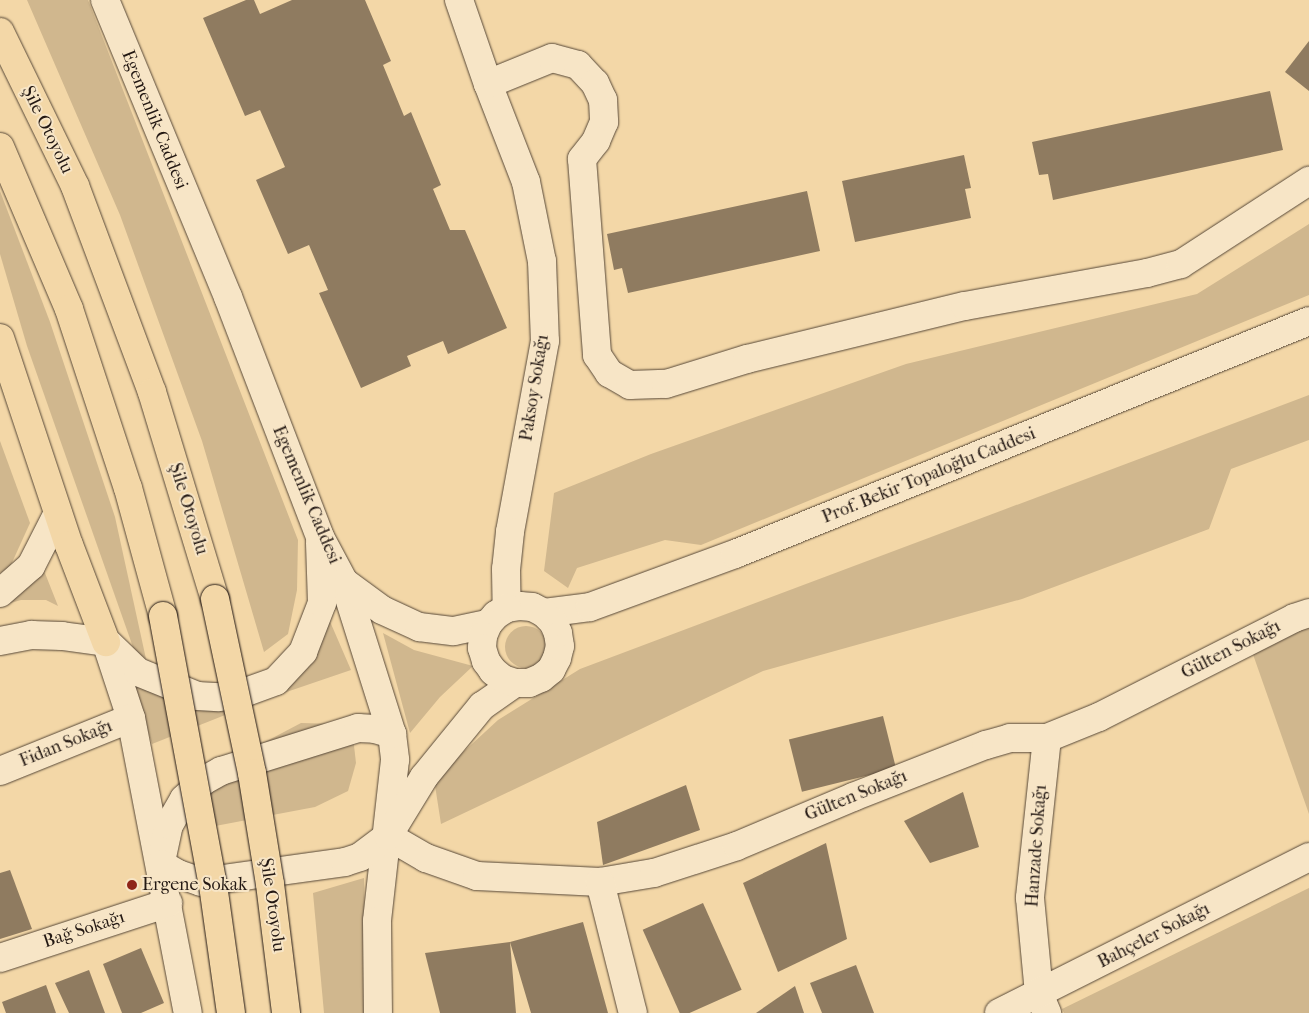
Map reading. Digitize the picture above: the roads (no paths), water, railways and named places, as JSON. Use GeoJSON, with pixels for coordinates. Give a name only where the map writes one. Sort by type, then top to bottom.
{"type":"FeatureCollection","features":[{"type":"Feature","properties":{"kind":"highway","name":"Şile Otoyolu"},"geometry":{"type":"LineString","coordinates":[[0,32],[82,205],[152,392],[215,599],[252,773],[270,884],[286,1013]]}},
{"type":"Feature","properties":{"kind":"highway"},"geometry":{"type":"LineString","coordinates":[[0,147],[69,309],[128,488],[163,616],[213,885],[231,1013]]}},
{"type":"Feature","properties":{"kind":"highway"},"geometry":{"type":"LineString","coordinates":[[0,338],[58,512],[106,642]]}},
{"type":"Feature","properties":{"kind":"street","name":"Egemenlik Caddesi"},"geometry":{"type":"LineString","coordinates":[[105,0],[228,297],[320,537],[344,582],[392,734],[396,760],[377,921],[378,1013]]}},
{"type":"Feature","properties":{"kind":"street","name":"Paksoy Sokağı"},"geometry":{"type":"LineString","coordinates":[[459,0],[488,84],[526,182],[542,261],[545,341],[510,532],[498,616]]}},
{"type":"Feature","properties":{"kind":"street"},"geometry":{"type":"LineString","coordinates":[[488,84],[552,58],[578,65],[595,83],[603,100],[604,122],[596,141],[582,159],[597,355],[608,373],[630,385],[666,384],[748,359],[965,306],[1147,273],[1181,264],[1309,181]]}},
{"type":"Feature","properties":{"kind":"street","name":"Prof. Bekir Topaloğlu Caddesi"},"geometry":{"type":"LineString","coordinates":[[544,613],[590,608],[735,554],[1309,321]]}},
{"type":"Feature","properties":{"kind":"street"},"geometry":{"type":"LineString","coordinates":[[0,593],[31,566],[58,512]]}},
{"type":"Feature","properties":{"kind":"street"},"geometry":{"type":"LineString","coordinates":[[0,641],[31,635],[62,636],[106,642],[138,672],[196,696],[219,697],[237,693],[276,680],[303,652],[322,603],[320,537]]}},
{"type":"Feature","properties":{"kind":"street"},"geometry":{"type":"LineString","coordinates":[[344,582],[382,610],[419,627],[454,631],[526,606],[544,613],[553,622],[558,633],[560,646],[551,670],[541,678],[529,683],[515,683],[503,679],[493,672],[486,661],[482,648],[483,636],[498,616]]}},
{"type":"Feature","properties":{"kind":"street","name":"Gülten Sokağı"},"geometry":{"type":"LineString","coordinates":[[388,836],[426,858],[477,876],[600,882],[654,873],[737,846],[853,797],[986,745],[1010,738],[1047,738],[1099,717],[1294,618],[1309,613]]}},
{"type":"Feature","properties":{"kind":"street"},"geometry":{"type":"LineString","coordinates":[[106,642],[131,718],[161,864],[188,1013]]}},
{"type":"Feature","properties":{"kind":"street"},"geometry":{"type":"LineString","coordinates":[[161,864],[178,874],[201,882],[345,862],[360,857],[388,836],[424,777],[482,706],[515,683]]}},
{"type":"Feature","properties":{"kind":"street","name":"Fidan Sokağı"},"geometry":{"type":"LineString","coordinates":[[0,771],[131,718]]}},
{"type":"Feature","properties":{"kind":"street"},"geometry":{"type":"LineString","coordinates":[[161,864],[169,825],[184,799],[203,781],[221,771],[358,728],[375,729],[392,734]]}},
{"type":"Feature","properties":{"kind":"street","name":"Hanzade Sokağı"},"geometry":{"type":"LineString","coordinates":[[1043,1004],[1030,898],[1047,738]]}},
{"type":"Feature","properties":{"kind":"street","name":"Bahçeler Sokağı"},"geometry":{"type":"LineString","coordinates":[[999,1013],[1043,1004],[1309,857]]}},
{"type":"Feature","properties":{"kind":"street"},"geometry":{"type":"LineString","coordinates":[[600,882],[633,1013]]}},
{"type":"Feature","properties":{"kind":"street","name":"Bağ Sokağı"},"geometry":{"type":"LineString","coordinates":[[0,958],[168,903]]}},
{"type":"Feature","properties":{"kind":"place","name":"Ergene Sokak"},"geometry":{"type":"Point","coordinates":[132,885]}}]}
